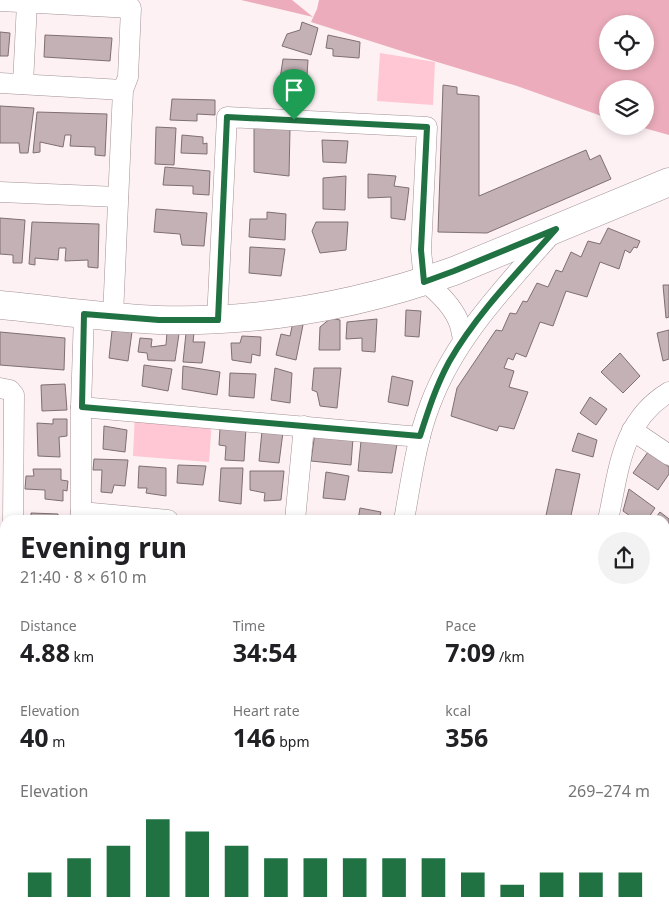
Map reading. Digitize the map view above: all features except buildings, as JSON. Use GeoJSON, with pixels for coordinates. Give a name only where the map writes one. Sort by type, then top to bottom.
{"type":"FeatureCollection","features":[{"type":"Feature","properties":{"kind":"street"},"geometry":{"type":"LineString","coordinates":[[0,1],[131,8],[128,77],[123,90],[113,316]]}},
{"type":"Feature","properties":{"kind":"street"},"geometry":{"type":"LineString","coordinates":[[23,84],[27,3]]}},
{"type":"Feature","properties":{"kind":"street"},"geometry":{"type":"LineString","coordinates":[[0,83],[123,90]]}},
{"type":"Feature","properties":{"kind":"street"},"geometry":{"type":"LineString","coordinates":[[218,320],[227,117],[427,127],[421,250],[424,282],[439,293],[454,312],[459,322],[463,340]]}},
{"type":"Feature","properties":{"kind":"street"},"geometry":{"type":"LineString","coordinates":[[0,305],[159,320],[253,318],[311,310],[369,298],[424,282],[669,182]]}},
{"type":"Feature","properties":{"kind":"street"},"geometry":{"type":"LineString","coordinates":[[0,192],[118,197]]}},
{"type":"Feature","properties":{"kind":"street"},"geometry":{"type":"LineString","coordinates":[[405,515],[420,436],[429,406],[450,361],[463,340],[498,294],[556,229]]}},
{"type":"Feature","properties":{"kind":"street"},"geometry":{"type":"LineString","coordinates":[[81,515],[84,314]]}},
{"type":"Feature","properties":{"kind":"street"},"geometry":{"type":"LineString","coordinates":[[0,388],[10,390],[14,394],[8,507]]}},
{"type":"Feature","properties":{"kind":"street"},"geometry":{"type":"LineString","coordinates":[[609,515],[624,448],[632,430],[650,406],[669,392]]}},
{"type":"Feature","properties":{"kind":"street"},"geometry":{"type":"LineString","coordinates":[[82,407],[420,436]]}},
{"type":"Feature","properties":{"kind":"street"},"geometry":{"type":"LineString","coordinates":[[295,515],[304,426]]}},
{"type":"Feature","properties":{"kind":"street"},"geometry":{"type":"LineString","coordinates":[[632,430],[669,455]]}},
{"type":"Feature","properties":{"kind":"shaded area"},"geometry":{"type":"Polygon","coordinates":[[[241,0],[292,0],[313,17],[241,0]]]}},
{"type":"Feature","properties":{"kind":"shaded area"},"geometry":{"type":"Polygon","coordinates":[[[319,0],[669,0],[669,135],[654,131],[654,80],[599,80],[599,115],[517,86],[311,22],[319,0]]]}},
{"type":"Feature","properties":{"kind":"shaded area"},"geometry":{"type":"Polygon","coordinates":[[[380,53],[435,62],[433,105],[377,101],[380,53]]]}},
{"type":"Feature","properties":{"kind":"shaded area"},"geometry":{"type":"Polygon","coordinates":[[[135,414],[212,419],[209,462],[133,456],[135,414]]]}},
{"type":"Feature","properties":{"kind":"route"},"geometry":{"type":"LineString","coordinates":[[227,117],[294,120],[427,127],[421,250],[424,282],[556,229],[498,294],[463,340],[438,384],[420,436],[82,407],[84,314],[159,320],[218,320],[227,117]]}}]}
